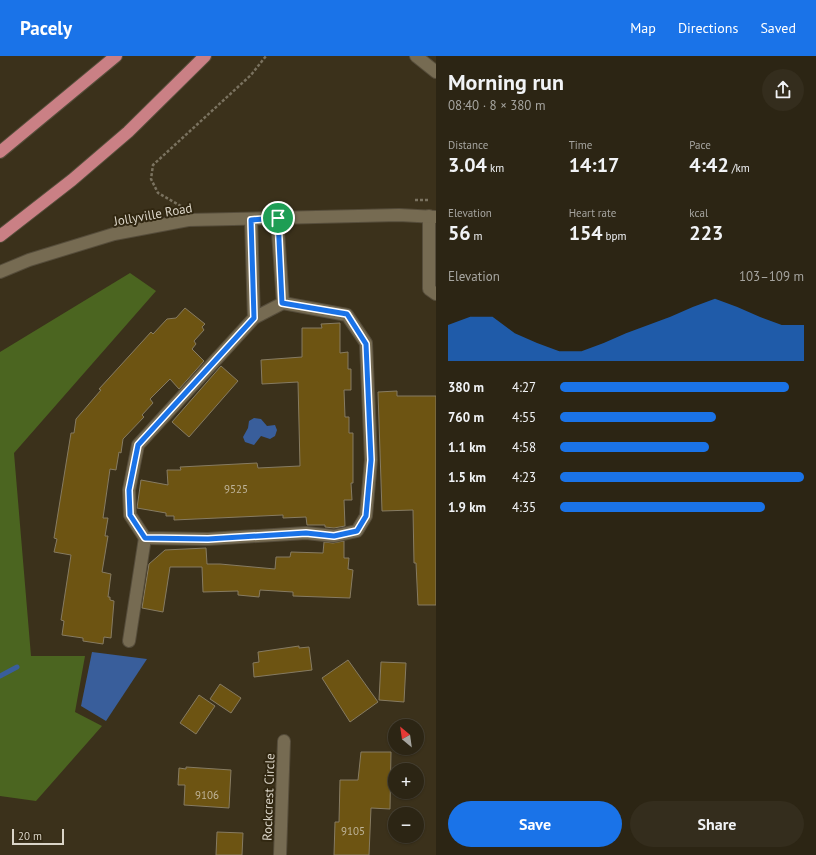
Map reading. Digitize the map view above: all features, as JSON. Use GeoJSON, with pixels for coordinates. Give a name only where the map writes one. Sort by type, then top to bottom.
{"type":"FeatureCollection","features":[{"type":"Feature","properties":{"kind":"highway"},"geometry":{"type":"LineString","coordinates":[[0,152],[116,56]]}},
{"type":"Feature","properties":{"kind":"highway"},"geometry":{"type":"LineString","coordinates":[[0,236],[72,180],[128,132],[205,56]]}},
{"type":"Feature","properties":{"kind":"street"},"geometry":{"type":"LineString","coordinates":[[416,56],[436,72]]}},
{"type":"Feature","properties":{"kind":"street","name":"Jollyville Road"},"geometry":{"type":"LineString","coordinates":[[0,272],[29,260],[114,234],[188,220],[251,220],[399,215],[433,216]]}},
{"type":"Feature","properties":{"kind":"street"},"geometry":{"type":"LineString","coordinates":[[433,216],[429,289],[436,294]]}},
{"type":"Feature","properties":{"kind":"street"},"geometry":{"type":"LineString","coordinates":[[278,218],[282,303]]}},
{"type":"Feature","properties":{"kind":"street"},"geometry":{"type":"LineString","coordinates":[[251,220],[254,318]]}},
{"type":"Feature","properties":{"kind":"street"},"geometry":{"type":"LineString","coordinates":[[129,641],[145,538],[130,515],[129,490],[138,445],[254,318],[282,303],[347,314],[366,344],[371,460],[366,516],[357,531],[334,536],[306,533],[208,539],[145,538]]}},
{"type":"Feature","properties":{"kind":"street","name":"Rockcrest Circle"},"geometry":{"type":"LineString","coordinates":[[280,855],[284,741]]}},
{"type":"Feature","properties":{"kind":"path"},"geometry":{"type":"LineString","coordinates":[[186,206],[179,206],[158,193],[151,179],[154,165],[251,75],[266,56]]}},
{"type":"Feature","properties":{"kind":"path"},"geometry":{"type":"LineString","coordinates":[[408,200],[430,200]]}},
{"type":"Feature","properties":{"kind":"green space"},"geometry":{"type":"Polygon","coordinates":[[[130,273],[156,291],[14,453],[31,656],[85,656],[75,712],[102,726],[36,801],[0,796],[0,352],[130,273]]]}},
{"type":"Feature","properties":{"kind":"water"},"geometry":{"type":"Polygon","coordinates":[[[254,418],[261,419],[267,426],[275,425],[277,430],[275,436],[270,439],[261,436],[254,445],[245,442],[243,437],[248,428],[249,421],[254,418]]]}},
{"type":"Feature","properties":{"kind":"water"},"geometry":{"type":"Polygon","coordinates":[[[92,652],[147,659],[106,721],[81,706],[92,652]]]}},
{"type":"Feature","properties":{"kind":"building"},"geometry":{"type":"Polygon","coordinates":[[[185,308],[205,324],[202,327],[204,330],[194,341],[196,344],[192,349],[204,361],[179,389],[170,379],[150,399],[153,403],[142,415],[144,417],[123,439],[116,470],[110,469],[103,518],[108,518],[105,536],[108,536],[102,572],[111,574],[108,597],[110,597],[110,600],[114,601],[111,638],[104,637],[103,644],[83,641],[83,638],[62,635],[64,621],[61,620],[71,555],[54,552],[57,539],[54,538],[71,433],[74,433],[76,419],[101,390],[99,389],[151,332],[153,334],[167,319],[176,318],[185,308]]]}},
{"type":"Feature","properties":{"kind":"building"},"geometry":{"type":"Polygon","coordinates":[[[340,323],[340,353],[348,352],[348,369],[351,369],[351,390],[344,390],[345,417],[349,417],[349,433],[353,433],[353,483],[351,483],[352,500],[344,500],[345,526],[334,528],[325,527],[325,525],[307,525],[306,517],[283,518],[283,515],[174,520],[174,516],[166,516],[166,513],[137,508],[141,480],[168,485],[167,470],[181,470],[180,467],[257,463],[258,468],[300,466],[298,382],[262,384],[261,360],[302,357],[302,328],[322,328],[321,324],[340,323]]]}},
{"type":"Feature","properties":{"kind":"building"},"geometry":{"type":"Polygon","coordinates":[[[221,366],[238,381],[189,437],[172,422],[221,366]]]}},
{"type":"Feature","properties":{"kind":"building"},"geometry":{"type":"Polygon","coordinates":[[[397,391],[397,396],[436,396],[436,605],[418,605],[416,563],[414,563],[413,510],[382,511],[378,392],[397,391]]]}},
{"type":"Feature","properties":{"kind":"building"},"geometry":{"type":"Polygon","coordinates":[[[344,541],[344,558],[349,558],[348,569],[353,570],[350,598],[293,596],[293,592],[260,590],[259,597],[238,595],[238,591],[203,592],[202,567],[170,567],[163,612],[142,608],[149,564],[165,550],[206,548],[207,564],[275,569],[276,557],[290,557],[291,552],[323,553],[324,542],[333,543],[344,541]]]}},
{"type":"Feature","properties":{"kind":"building"},"geometry":{"type":"Polygon","coordinates":[[[299,646],[299,648],[309,647],[312,670],[254,677],[253,663],[259,662],[258,652],[299,646]]]}},
{"type":"Feature","properties":{"kind":"building"},"geometry":{"type":"Polygon","coordinates":[[[348,660],[378,702],[350,722],[322,678],[348,660]]]}},
{"type":"Feature","properties":{"kind":"building"},"geometry":{"type":"Polygon","coordinates":[[[381,662],[406,663],[404,702],[379,700],[381,662]]]}},
{"type":"Feature","properties":{"kind":"building"},"geometry":{"type":"Polygon","coordinates":[[[220,684],[241,698],[231,713],[210,699],[220,684]]]}},
{"type":"Feature","properties":{"kind":"building"},"geometry":{"type":"Polygon","coordinates":[[[199,695],[215,706],[196,734],[180,723],[199,695]]]}},
{"type":"Feature","properties":{"kind":"building"},"geometry":{"type":"Polygon","coordinates":[[[361,752],[388,752],[388,755],[391,755],[391,763],[388,763],[388,799],[390,799],[390,807],[388,807],[388,809],[371,808],[369,855],[334,855],[335,822],[339,822],[340,780],[358,780],[361,752]]]}},
{"type":"Feature","properties":{"kind":"building"},"geometry":{"type":"Polygon","coordinates":[[[186,767],[231,770],[229,808],[184,805],[185,785],[178,785],[179,768],[186,769],[186,767]]]}},
{"type":"Feature","properties":{"kind":"building"},"geometry":{"type":"Polygon","coordinates":[[[217,832],[243,833],[242,855],[216,855],[217,832]]]}},
{"type":"Feature","properties":{"kind":"waterway"},"geometry":{"type":"LineString","coordinates":[[0,676],[17,667]]}},
{"type":"Feature","properties":{"kind":"route"},"geometry":{"type":"LineString","coordinates":[[278,218],[282,303],[347,314],[366,344],[371,460],[366,516],[357,531],[334,536],[306,533],[208,539],[145,538],[130,515],[129,490],[138,445],[254,318],[251,220],[278,218]]}}]}
